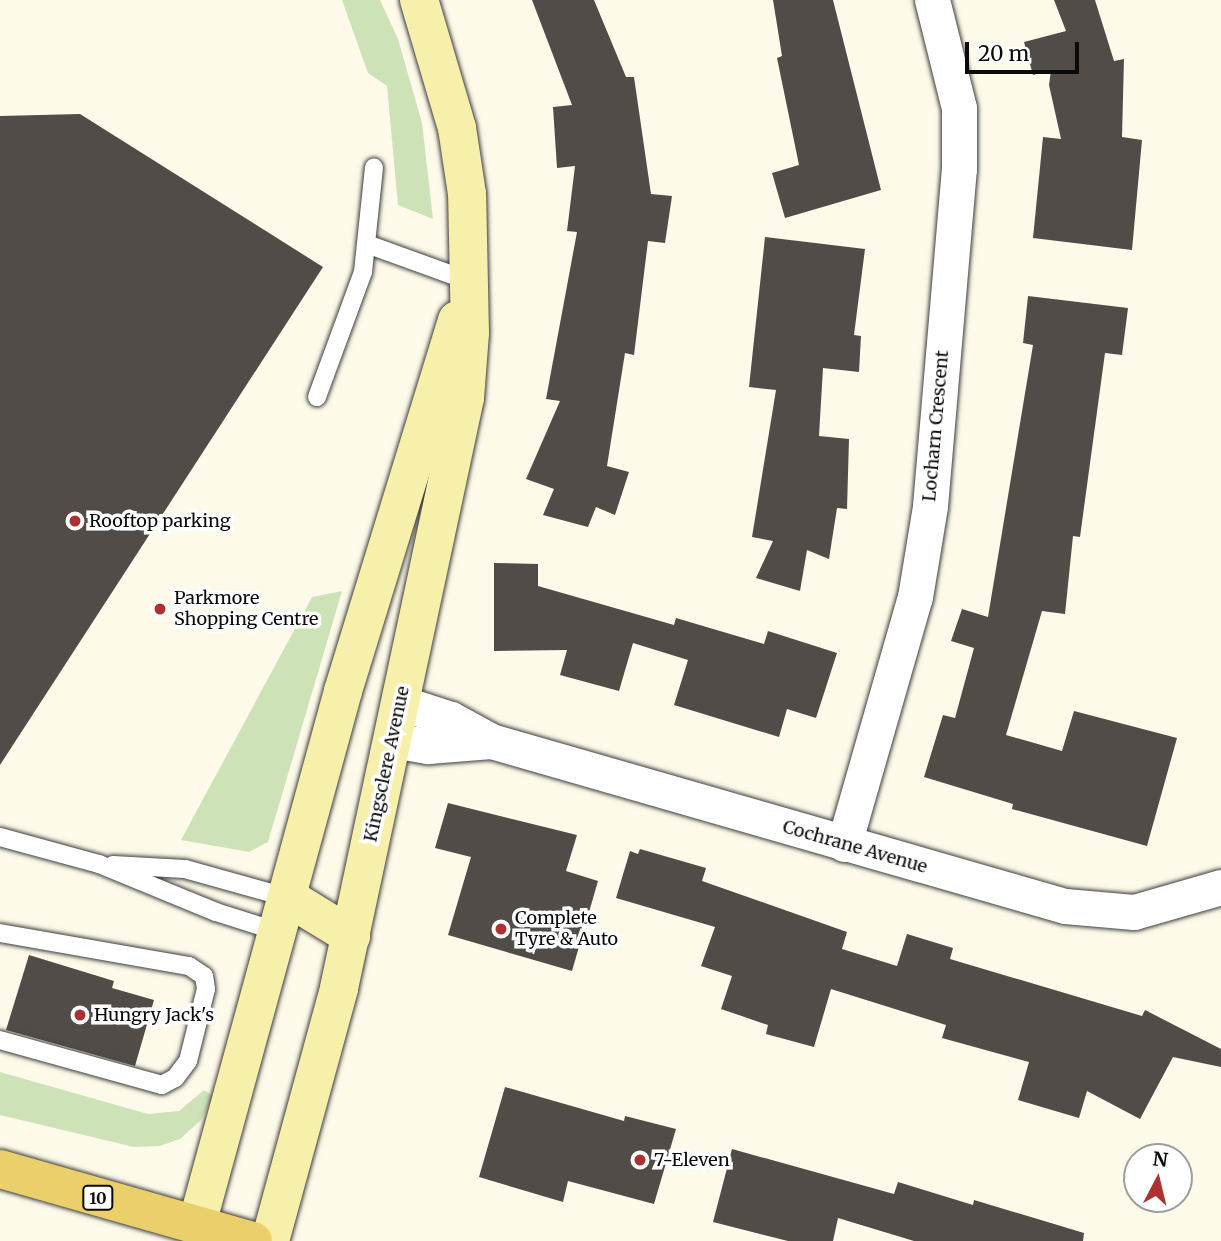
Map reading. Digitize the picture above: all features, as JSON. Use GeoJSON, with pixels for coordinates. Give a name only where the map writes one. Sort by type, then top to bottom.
{"type":"FeatureCollection","features":[{"type":"Feature","properties":{"kind":"main road","name":"Kingsclere Avenue"},"geometry":{"type":"LineString","coordinates":[[270,1241],[351,936],[460,429],[469,362],[467,194],[457,128],[419,0]]}},
{"type":"Feature","properties":{"kind":"main road","name":"Kingsclere Avenue"},"geometry":{"type":"LineString","coordinates":[[195,1233],[343,691],[469,281]]}},
{"type":"Feature","properties":{"kind":"main road"},"geometry":{"type":"LineString","coordinates":[[343,691],[401,703]]}},
{"type":"Feature","properties":{"kind":"main road"},"geometry":{"type":"LineString","coordinates":[[343,691],[393,740]]}},
{"type":"Feature","properties":{"kind":"main road"},"geometry":{"type":"LineString","coordinates":[[284,915],[351,936]]}},
{"type":"Feature","properties":{"kind":"main road","name":"10"},"geometry":{"type":"LineString","coordinates":[[0,1169],[195,1233],[253,1241]]}},
{"type":"Feature","properties":{"kind":"street","name":"Locharn Crescent"},"geometry":{"type":"LineString","coordinates":[[844,844],[915,597],[930,506],[959,169],[960,108],[932,0]]}},
{"type":"Feature","properties":{"kind":"street","name":"Cochrane Avenue"},"geometry":{"type":"LineString","coordinates":[[401,703],[452,719],[491,741],[1065,906],[1134,912],[1221,887]]}},
{"type":"Feature","properties":{"kind":"street","name":"Cochrane Avenue"},"geometry":{"type":"LineString","coordinates":[[393,740],[428,746],[491,741]]}},
{"type":"Feature","properties":{"kind":"lane"},"geometry":{"type":"LineString","coordinates":[[317,397],[350,316],[367,244],[374,168]]}},
{"type":"Feature","properties":{"kind":"lane"},"geometry":{"type":"LineString","coordinates":[[367,244],[469,281]]}},
{"type":"Feature","properties":{"kind":"lane"},"geometry":{"type":"LineString","coordinates":[[0,837],[99,864],[216,912],[284,915]]}},
{"type":"Feature","properties":{"kind":"lane"},"geometry":{"type":"LineString","coordinates":[[99,864],[185,869],[284,915]]}},
{"type":"Feature","properties":{"kind":"lane"},"geometry":{"type":"LineString","coordinates":[[0,933],[189,966],[201,973],[206,985],[188,1061],[175,1078],[162,1085],[0,1040]]}},
{"type":"Feature","properties":{"kind":"green space"},"geometry":{"type":"Polygon","coordinates":[[[342,0],[380,0],[398,39],[422,123],[433,219],[398,205],[387,86],[368,73],[342,0]]]}},
{"type":"Feature","properties":{"kind":"green space"},"geometry":{"type":"Polygon","coordinates":[[[342,591],[268,842],[249,852],[181,840],[312,597],[342,591]]]}},
{"type":"Feature","properties":{"kind":"green space"},"geometry":{"type":"Polygon","coordinates":[[[0,1072],[148,1114],[179,1111],[204,1090],[213,1096],[201,1120],[180,1139],[160,1146],[134,1147],[0,1115],[0,1072]]]}},
{"type":"Feature","properties":{"kind":"building"},"geometry":{"type":"Polygon","coordinates":[[[532,0],[594,0],[626,77],[634,77],[651,194],[672,196],[665,243],[648,241],[634,355],[625,353],[607,466],[629,472],[615,515],[596,507],[588,527],[543,515],[554,489],[526,479],[560,401],[546,399],[577,232],[567,231],[575,166],[557,168],[553,107],[572,105],[532,0]]]}},
{"type":"Feature","properties":{"kind":"building"},"geometry":{"type":"Polygon","coordinates":[[[773,0],[833,0],[881,190],[785,218],[772,173],[799,165],[777,58],[782,56],[773,0]]]}},
{"type":"Feature","properties":{"kind":"building"},"geometry":{"type":"Polygon","coordinates":[[[1054,0],[1095,0],[1114,61],[1124,59],[1122,137],[1142,140],[1132,250],[1033,238],[1043,137],[1061,139],[1049,85],[1051,70],[1033,75],[1024,42],[1066,31],[1054,0]]]}},
{"type":"Feature","properties":{"kind":"building","name":"Rooftop parking"},"geometry":{"type":"Polygon","coordinates":[[[80,114],[323,267],[0,765],[0,116],[80,114]]]}},
{"type":"Feature","properties":{"kind":"building"},"geometry":{"type":"Polygon","coordinates":[[[765,237],[865,249],[854,335],[861,336],[859,372],[823,368],[819,436],[849,439],[847,509],[837,508],[829,559],[807,550],[800,591],[756,578],[773,541],[752,537],[776,390],[749,387],[765,237]]]}},
{"type":"Feature","properties":{"kind":"building"},"geometry":{"type":"Polygon","coordinates":[[[1028,296],[1128,308],[1122,355],[1105,353],[1080,537],[1073,536],[1065,614],[1042,611],[1006,735],[1062,751],[1074,711],[1177,738],[1147,846],[1012,809],[1013,804],[924,777],[943,715],[955,718],[974,648],[951,641],[962,609],[988,617],[1033,345],[1023,343],[1028,296]]]}},
{"type":"Feature","properties":{"kind":"building"},"geometry":{"type":"Polygon","coordinates":[[[494,563],[538,564],[538,586],[674,625],[676,618],[764,644],[768,631],[837,653],[816,718],[787,709],[779,737],[674,705],[688,660],[633,643],[619,691],[560,675],[567,650],[494,651],[494,563]]]}},
{"type":"Feature","properties":{"kind":"building"},"geometry":{"type":"Polygon","coordinates":[[[448,803],[577,835],[566,871],[598,881],[572,971],[448,935],[471,857],[435,848],[448,803]]]}},
{"type":"Feature","properties":{"kind":"building"},"geometry":{"type":"Polygon","coordinates":[[[640,849],[706,868],[702,881],[847,932],[842,949],[897,966],[907,934],[953,948],[950,959],[1142,1016],[1145,1010],[1221,1049],[1221,1067],[1173,1057],[1140,1119],[1087,1091],[1079,1118],[1018,1100],[1029,1062],[942,1038],[946,1025],[831,989],[814,1047],[766,1034],[768,1025],[721,1009],[732,976],[701,966],[715,927],[616,898],[630,851],[638,854],[640,849]]]}},
{"type":"Feature","properties":{"kind":"building","name":"Hungry Jack's"},"geometry":{"type":"Polygon","coordinates":[[[29,955],[114,981],[112,988],[154,1000],[135,1066],[6,1030],[29,955]]]}},
{"type":"Feature","properties":{"kind":"building"},"geometry":{"type":"Polygon","coordinates":[[[505,1087],[624,1121],[625,1116],[676,1129],[654,1204],[568,1181],[563,1202],[479,1177],[505,1087]]]}},
{"type":"Feature","properties":{"kind":"building"},"geometry":{"type":"Polygon","coordinates":[[[732,1149],[894,1194],[898,1182],[973,1205],[974,1200],[1084,1233],[1083,1241],[914,1241],[838,1218],[833,1241],[788,1241],[713,1222],[732,1149]]]}},
{"type":"Feature","properties":{"kind":"place","name":"Rooftop parking"},"geometry":{"type":"Point","coordinates":[75,521]}},
{"type":"Feature","properties":{"kind":"place","name":"Parkmore Shopping Centre"},"geometry":{"type":"Point","coordinates":[160,609]}},
{"type":"Feature","properties":{"kind":"place","name":"Complete Tyre & Auto"},"geometry":{"type":"Point","coordinates":[501,929]}},
{"type":"Feature","properties":{"kind":"place","name":"Hungry Jack's"},"geometry":{"type":"Point","coordinates":[80,1015]}},
{"type":"Feature","properties":{"kind":"place","name":"7-Eleven"},"geometry":{"type":"Point","coordinates":[640,1160]}}]}
